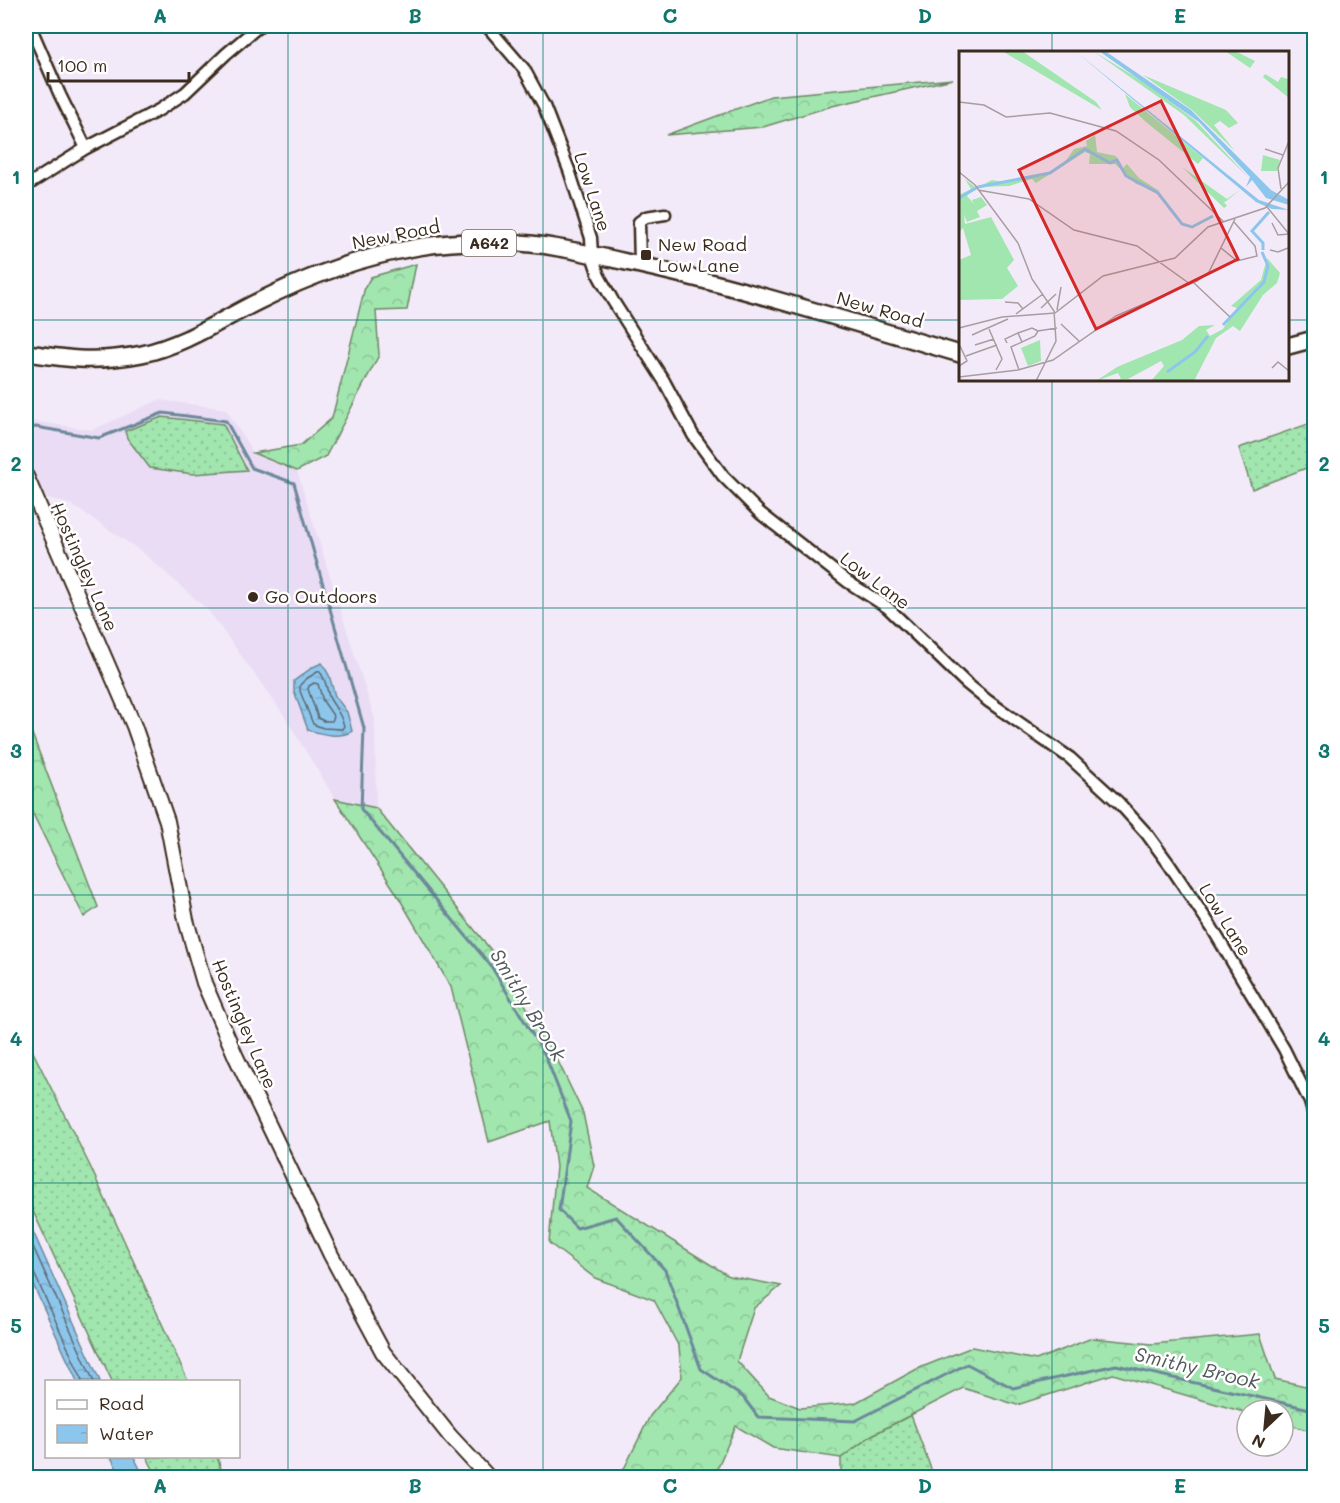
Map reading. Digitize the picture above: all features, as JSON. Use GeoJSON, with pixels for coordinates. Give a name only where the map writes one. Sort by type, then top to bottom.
{"type":"FeatureCollection","features":[{"type":"Feature","properties":{"kind":"highway","name":"New Road"},"geometry":{"type":"LineString","coordinates":[[26,353],[79,359],[141,354],[171,346],[317,274],[353,262],[412,249],[477,242],[557,248],[640,265],[725,286],[959,354]]}},
{"type":"Feature","properties":{"kind":"highway"},"geometry":{"type":"LineString","coordinates":[[1289,345],[1314,339]]}},
{"type":"Feature","properties":{"kind":"main road","name":"Hostingley Lane"},"geometry":{"type":"LineString","coordinates":[[26,476],[134,726],[167,821],[186,920],[204,983],[236,1057],[331,1255],[383,1352],[450,1436],[489,1478]]}},
{"type":"Feature","properties":{"kind":"street"},"geometry":{"type":"LineString","coordinates":[[30,26],[86,148]]}},
{"type":"Feature","properties":{"kind":"street"},"geometry":{"type":"LineString","coordinates":[[26,186],[86,148],[159,110],[185,93],[259,26]]}},
{"type":"Feature","properties":{"kind":"street","name":"Low Lane"},"geometry":{"type":"LineString","coordinates":[[487,26],[524,69],[544,106],[569,170],[591,238],[592,255],[599,276],[664,381],[693,435],[723,476],[760,513],[795,542],[848,582],[887,607],[966,683],[1070,758],[1119,803],[1147,834],[1212,928],[1284,1049],[1310,1102],[1314,1116]]}},
{"type":"Feature","properties":{"kind":"street"},"geometry":{"type":"LineString","coordinates":[[640,265],[639,222],[646,217],[665,214]]}},
{"type":"Feature","properties":{"kind":"shaded area","name":"Go Outdoors"},"geometry":{"type":"Polygon","coordinates":[[[159,400],[226,409],[253,453],[297,471],[375,720],[376,808],[335,799],[282,712],[208,610],[141,551],[72,505],[43,496],[26,454],[26,420],[92,430],[159,400]]]}},
{"type":"Feature","properties":{"kind":"green space"},"geometry":{"type":"Polygon","coordinates":[[[953,79],[832,106],[763,127],[666,135],[771,96],[953,79]]]}},
{"type":"Feature","properties":{"kind":"green space"},"geometry":{"type":"Polygon","coordinates":[[[416,264],[407,310],[376,311],[379,355],[326,456],[297,471],[253,453],[301,445],[332,418],[365,287],[371,277],[416,264]]]}},
{"type":"Feature","properties":{"kind":"green space"},"geometry":{"type":"Polygon","coordinates":[[[162,417],[223,424],[247,470],[193,474],[150,468],[127,438],[125,431],[162,417]]]}},
{"type":"Feature","properties":{"kind":"green space"},"geometry":{"type":"Polygon","coordinates":[[[1314,422],[1314,465],[1252,489],[1239,448],[1314,422]]]}},
{"type":"Feature","properties":{"kind":"green space"},"geometry":{"type":"Polygon","coordinates":[[[26,718],[98,907],[84,917],[26,800],[26,718]]]}},
{"type":"Feature","properties":{"kind":"green space"},"geometry":{"type":"Polygon","coordinates":[[[335,799],[376,808],[499,960],[557,1059],[583,1113],[594,1166],[587,1188],[729,1276],[781,1286],[754,1308],[737,1361],[769,1396],[800,1408],[855,1403],[917,1369],[972,1347],[1036,1360],[1092,1338],[1152,1344],[1260,1334],[1275,1379],[1314,1388],[1314,1432],[1295,1426],[1295,1398],[1235,1398],[1235,1410],[1113,1374],[1017,1405],[963,1388],[872,1435],[841,1458],[773,1448],[736,1426],[716,1471],[673,1478],[620,1477],[650,1416],[682,1377],[679,1347],[654,1300],[595,1278],[549,1243],[556,1167],[550,1121],[489,1142],[451,987],[395,891],[335,799]]]}},
{"type":"Feature","properties":{"kind":"green space"},"geometry":{"type":"Polygon","coordinates":[[[26,1038],[90,1166],[188,1380],[112,1380],[26,1196],[26,1038]]]}},
{"type":"Feature","properties":{"kind":"green space"},"geometry":{"type":"Polygon","coordinates":[[[911,1415],[934,1477],[841,1478],[841,1458],[872,1435],[911,1415]]]}},
{"type":"Feature","properties":{"kind":"green space"},"geometry":{"type":"Polygon","coordinates":[[[148,1458],[217,1458],[224,1477],[157,1477],[148,1458]]]}},
{"type":"Feature","properties":{"kind":"water"},"geometry":{"type":"Polygon","coordinates":[[[322,663],[329,675],[335,696],[347,712],[352,731],[342,735],[308,730],[294,691],[294,681],[322,663]]]}},
{"type":"Feature","properties":{"kind":"water"},"geometry":{"type":"Polygon","coordinates":[[[26,1216],[100,1380],[77,1380],[26,1269],[26,1216]]]}},
{"type":"Feature","properties":{"kind":"water"},"geometry":{"type":"Polygon","coordinates":[[[112,1458],[134,1458],[144,1477],[121,1477],[112,1458]]]}},
{"type":"Feature","properties":{"kind":"waterway","name":"Smithy Brook"},"geometry":{"type":"LineString","coordinates":[[26,428],[36,427],[99,438],[163,413],[226,421],[252,468],[294,483],[364,728],[361,809],[491,966],[545,1055],[571,1121],[559,1210],[577,1228],[616,1217],[665,1270],[701,1369],[743,1397],[758,1417],[855,1421],[967,1364],[1013,1388],[1116,1365],[1314,1410]]}},
{"type":"Feature","properties":{"kind":"place","name":"New Road Low Lane"},"geometry":{"type":"Point","coordinates":[646,255]}},
{"type":"Feature","properties":{"kind":"place","name":"Go Outdoors"},"geometry":{"type":"Point","coordinates":[253,597]}}]}
